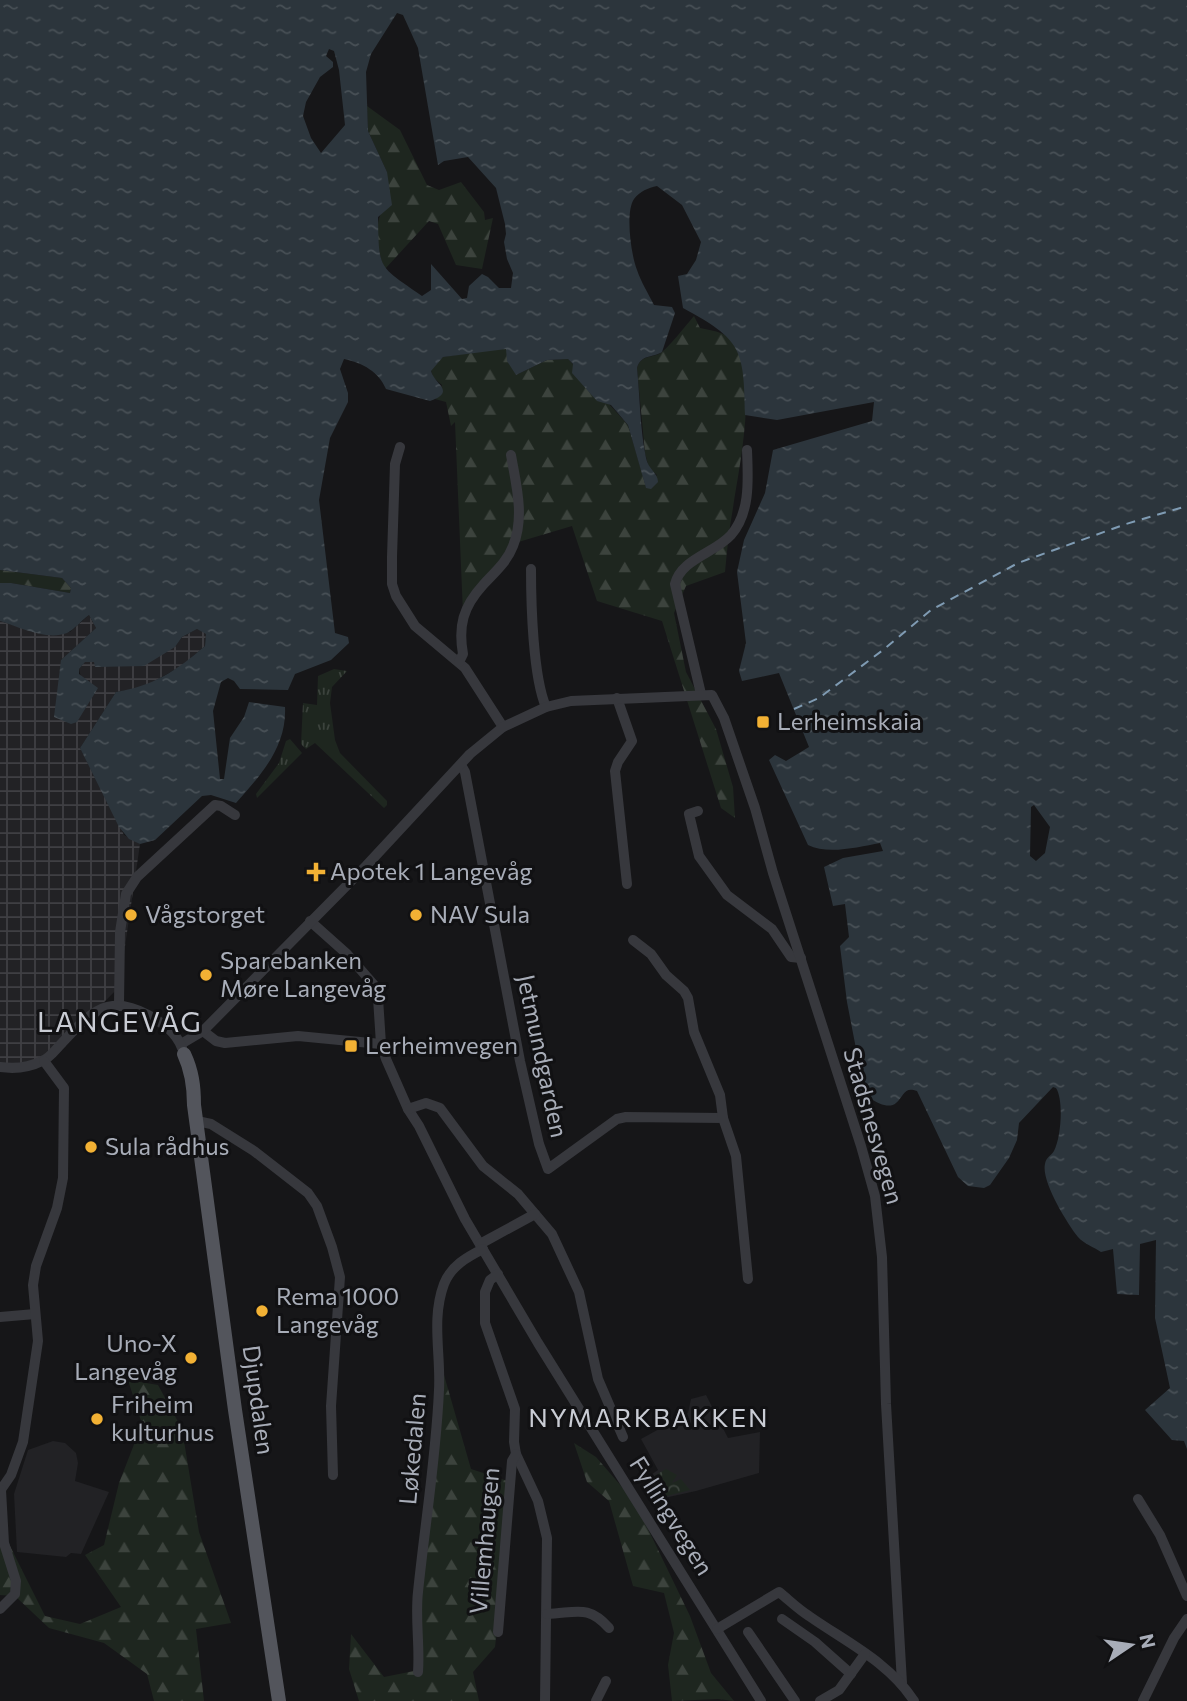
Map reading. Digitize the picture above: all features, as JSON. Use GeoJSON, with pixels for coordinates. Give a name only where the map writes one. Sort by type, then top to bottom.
{"type":"FeatureCollection","features":[{"type":"Feature","properties":{"kind":"main road","name":"Djupdalen"},"geometry":{"type":"LineString","coordinates":[[182,1049],[183,1068],[197,1121],[237,1423],[279,1701]]}},
{"type":"Feature","properties":{"kind":"street"},"geometry":{"type":"LineString","coordinates":[[400,447],[395,464],[393,584],[404,611],[415,626],[459,662],[503,727]]}},
{"type":"Feature","properties":{"kind":"street"},"geometry":{"type":"LineString","coordinates":[[0,1067],[28,1066],[44,1060],[93,1013],[119,1004],[127,1004],[158,1020],[171,1030],[182,1049],[310,921],[470,754],[503,727],[546,707],[572,701],[701,694],[675,584],[681,570],[720,545],[737,526],[747,494],[747,450]]}},
{"type":"Feature","properties":{"kind":"street"},"geometry":{"type":"LineString","coordinates":[[459,662],[463,654],[460,634],[464,616],[477,592],[504,563],[515,543],[519,514],[511,455]]}},
{"type":"Feature","properties":{"kind":"street"},"geometry":{"type":"LineString","coordinates":[[531,569],[537,671],[546,707]]}},
{"type":"Feature","properties":{"kind":"street","name":"Stadsnesvegen"},"geometry":{"type":"LineString","coordinates":[[701,694],[712,695],[724,718],[755,808],[773,873],[871,1180],[879,1222],[889,1476],[902,1683]]}},
{"type":"Feature","properties":{"kind":"street"},"geometry":{"type":"LineString","coordinates":[[617,698],[624,723],[632,736],[632,741],[615,771],[626,884]]}},
{"type":"Feature","properties":{"kind":"street","name":"Jetmundgarden"},"geometry":{"type":"LineString","coordinates":[[461,765],[467,782],[520,1061],[539,1144],[548,1169],[617,1119],[723,1118]]}},
{"type":"Feature","properties":{"kind":"street"},"geometry":{"type":"LineString","coordinates":[[119,1004],[120,932],[126,894],[137,877],[215,805],[222,806],[235,816]]}},
{"type":"Feature","properties":{"kind":"street"},"geometry":{"type":"LineString","coordinates":[[698,811],[689,814],[699,856],[727,895],[772,929],[792,957],[801,958]]}},
{"type":"Feature","properties":{"kind":"street","name":"Fyllingvegen"},"geometry":{"type":"LineString","coordinates":[[310,921],[347,954],[373,985],[378,998],[381,1044],[408,1109],[481,1247],[761,1701]]}},
{"type":"Feature","properties":{"kind":"street"},"geometry":{"type":"LineString","coordinates":[[633,940],[651,954],[688,998],[694,1032],[720,1095],[723,1118],[736,1156],[748,1279]]}},
{"type":"Feature","properties":{"kind":"street"},"geometry":{"type":"LineString","coordinates":[[202,1031],[216,1041],[225,1043],[298,1036],[381,1044]]}},
{"type":"Feature","properties":{"kind":"street"},"geometry":{"type":"LineString","coordinates":[[0,1609],[16,1590],[16,1581],[4,1543],[1,1490],[11,1475],[23,1442],[37,1349],[34,1275],[60,1197],[65,1123],[64,1088],[44,1060]]}},
{"type":"Feature","properties":{"kind":"street","name":"Fyllingvegen"},"geometry":{"type":"LineString","coordinates":[[408,1109],[426,1102],[440,1108],[483,1166],[519,1194],[552,1234],[579,1292],[598,1379],[623,1437]]}},
{"type":"Feature","properties":{"kind":"street"},"geometry":{"type":"LineString","coordinates":[[197,1121],[211,1124],[254,1151],[308,1192],[317,1206],[340,1277],[331,1406],[333,1475]]}},
{"type":"Feature","properties":{"kind":"street"},"geometry":{"type":"LineString","coordinates":[[481,1247],[535,1214]]}},
{"type":"Feature","properties":{"kind":"street","name":"Løkedalen"},"geometry":{"type":"LineString","coordinates":[[418,1672],[418,1594],[430,1506],[439,1389],[437,1308],[450,1272],[481,1247]]}},
{"type":"Feature","properties":{"kind":"street"},"geometry":{"type":"LineString","coordinates":[[498,1274],[490,1280],[485,1292],[483,1314],[515,1409],[516,1454],[538,1501],[544,1523],[547,1550],[545,1701]]}},
{"type":"Feature","properties":{"kind":"street"},"geometry":{"type":"LineString","coordinates":[[0,1317],[35,1314]]}},
{"type":"Feature","properties":{"kind":"street","name":"Villemhaugen"},"geometry":{"type":"LineString","coordinates":[[498,1632],[512,1461],[516,1454]]}},
{"type":"Feature","properties":{"kind":"street"},"geometry":{"type":"LineString","coordinates":[[1138,1500],[1160,1535],[1187,1596]]}},
{"type":"Feature","properties":{"kind":"street"},"geometry":{"type":"LineString","coordinates":[[717,1629],[779,1592],[808,1616],[890,1671],[914,1701]]}},
{"type":"Feature","properties":{"kind":"street"},"geometry":{"type":"LineString","coordinates":[[547,1614],[587,1611],[600,1617],[609,1629]]}},
{"type":"Feature","properties":{"kind":"street"},"geometry":{"type":"LineString","coordinates":[[782,1619],[815,1642],[851,1674]]}},
{"type":"Feature","properties":{"kind":"street"},"geometry":{"type":"LineString","coordinates":[[1143,1701],[1174,1638],[1187,1619]]}},
{"type":"Feature","properties":{"kind":"street"},"geometry":{"type":"LineString","coordinates":[[748,1632],[795,1701]]}},
{"type":"Feature","properties":{"kind":"street"},"geometry":{"type":"LineString","coordinates":[[820,1701],[833,1698],[865,1654]]}},
{"type":"Feature","properties":{"kind":"street"},"geometry":{"type":"LineString","coordinates":[[596,1701],[606,1681]]}},
{"type":"Feature","properties":{"kind":"shaded area"},"geometry":{"type":"Polygon","coordinates":[[[89,615],[96,628],[61,660],[81,677],[79,669],[85,661],[94,662],[175,647],[182,637],[197,629],[206,633],[205,646],[183,665],[142,688],[116,692],[80,748],[124,835],[140,844],[119,987],[46,1061],[0,1068],[0,621],[41,634],[70,632],[89,615]]]}},
{"type":"Feature","properties":{"kind":"shaded area"},"geometry":{"type":"Polygon","coordinates":[[[706,1395],[728,1438],[760,1432],[759,1473],[655,1500],[642,1481],[658,1470],[641,1439],[688,1413],[691,1399],[706,1395]]]}},
{"type":"Feature","properties":{"kind":"shaded area"},"geometry":{"type":"Polygon","coordinates":[[[53,1441],[65,1443],[76,1453],[78,1463],[75,1481],[109,1492],[81,1554],[71,1553],[66,1557],[17,1552],[14,1494],[28,1450],[53,1441]]]}},
{"type":"Feature","properties":{"kind":"green space"},"geometry":{"type":"Polygon","coordinates":[[[367,106],[400,130],[427,185],[439,190],[461,182],[484,212],[485,220],[493,218],[482,269],[456,265],[438,224],[429,221],[385,269],[379,249],[378,224],[387,172],[368,131],[367,106]]]}},
{"type":"Feature","properties":{"kind":"green space"},"geometry":{"type":"Polygon","coordinates":[[[694,316],[700,328],[718,332],[730,339],[741,358],[745,378],[745,423],[725,572],[686,586],[674,613],[686,672],[716,729],[733,787],[735,818],[721,808],[662,621],[597,601],[572,526],[515,543],[463,613],[455,422],[451,426],[446,402],[435,399],[440,395],[442,385],[433,377],[431,370],[443,357],[500,348],[507,349],[516,375],[547,360],[568,359],[628,425],[646,487],[657,475],[649,468],[645,453],[637,368],[643,359],[662,352],[694,316]]]}},
{"type":"Feature","properties":{"kind":"green space"},"geometry":{"type":"Polygon","coordinates":[[[0,570],[62,578],[71,588],[70,593],[0,583],[0,570]]]}},
{"type":"Feature","properties":{"kind":"green space"},"geometry":{"type":"Polygon","coordinates":[[[334,669],[347,671],[332,687],[330,703],[335,740],[340,753],[387,801],[384,808],[315,743],[306,749],[301,744],[303,703],[317,705],[318,676],[334,669]]]}},
{"type":"Feature","properties":{"kind":"green space"},"geometry":{"type":"Polygon","coordinates":[[[290,739],[302,753],[257,798],[256,794],[279,763],[286,741],[290,739]]]}},
{"type":"Feature","properties":{"kind":"green space"},"geometry":{"type":"Polygon","coordinates":[[[444,1375],[471,1469],[514,1483],[495,1647],[473,1672],[479,1701],[359,1701],[349,1669],[351,1634],[384,1677],[419,1670],[418,1596],[444,1375]]]}},
{"type":"Feature","properties":{"kind":"green space"},"geometry":{"type":"Polygon","coordinates":[[[128,1380],[158,1385],[182,1429],[199,1532],[231,1623],[196,1629],[204,1701],[154,1701],[147,1674],[104,1643],[49,1628],[15,1596],[0,1595],[0,1526],[45,1616],[80,1624],[121,1607],[85,1555],[104,1545],[119,1483],[142,1424],[128,1380]]]}},
{"type":"Feature","properties":{"kind":"green space"},"geometry":{"type":"Polygon","coordinates":[[[574,1443],[596,1457],[635,1502],[690,1616],[711,1673],[734,1701],[672,1701],[668,1665],[674,1633],[664,1593],[633,1586],[609,1501],[587,1482],[574,1443]]]}},
{"type":"Feature","properties":{"kind":"green space"},"geometry":{"type":"Polygon","coordinates":[[[666,1469],[677,1475],[672,1483],[681,1479],[690,1490],[655,1499],[644,1482],[666,1469]]]}},
{"type":"Feature","properties":{"kind":"water"},"geometry":{"type":"Polygon","coordinates":[[[0,0],[1187,0],[1187,1449],[1184,1441],[1172,1440],[1145,1410],[1170,1388],[1155,1318],[1156,1240],[1140,1244],[1139,1295],[1117,1294],[1113,1249],[1101,1252],[1078,1237],[1047,1181],[1047,1158],[1054,1151],[1060,1129],[1061,1110],[1056,1088],[1053,1087],[1019,1123],[1017,1140],[1009,1158],[990,1185],[984,1188],[968,1186],[958,1177],[917,1091],[909,1090],[896,1103],[887,1105],[870,1098],[858,1087],[859,1064],[840,946],[849,937],[845,904],[833,906],[824,867],[843,858],[883,851],[880,843],[834,850],[808,845],[769,760],[775,755],[786,761],[809,747],[779,673],[742,681],[739,671],[746,643],[737,572],[744,540],[765,493],[773,450],[872,421],[874,402],[777,420],[745,415],[743,375],[736,349],[717,329],[683,308],[678,276],[687,274],[696,260],[701,242],[682,205],[657,186],[644,190],[634,199],[629,223],[637,270],[654,305],[672,307],[675,313],[662,352],[644,358],[637,368],[646,458],[658,482],[651,489],[646,488],[628,425],[611,405],[597,401],[572,373],[573,364],[568,359],[547,360],[516,375],[507,361],[506,349],[443,357],[431,371],[443,391],[430,401],[386,389],[370,369],[344,359],[340,369],[348,393],[348,402],[330,438],[319,500],[335,633],[348,637],[349,643],[331,660],[295,674],[288,690],[240,689],[228,678],[221,682],[213,711],[220,779],[224,779],[230,738],[244,717],[249,702],[285,707],[282,735],[277,748],[263,771],[236,803],[211,795],[202,796],[155,840],[140,844],[129,839],[119,827],[80,748],[116,692],[141,686],[174,670],[205,646],[206,634],[197,629],[182,637],[175,647],[144,666],[95,667],[94,662],[85,662],[79,669],[79,674],[98,688],[77,722],[71,724],[54,717],[61,660],[96,628],[89,615],[67,633],[59,635],[33,632],[0,621],[0,583],[70,593],[71,588],[62,578],[0,570],[0,0]],[[397,13],[371,54],[366,72],[368,131],[387,172],[392,205],[378,217],[379,248],[384,265],[389,272],[422,296],[431,290],[431,264],[462,299],[467,298],[469,286],[482,274],[499,288],[511,288],[513,273],[507,259],[505,224],[496,188],[468,157],[444,161],[438,165],[418,48],[403,15],[397,13]],[[329,49],[326,56],[333,62],[333,67],[320,77],[306,102],[303,116],[311,138],[321,153],[345,125],[339,70],[334,51],[329,49]],[[1034,805],[1031,807],[1030,856],[1036,861],[1045,853],[1050,827],[1034,805]]]}},
{"type":"Feature","properties":{"kind":"ferry route"},"geometry":{"type":"LineString","coordinates":[[794,709],[819,698],[931,610],[1018,563],[1126,524],[1187,506]]}},
{"type":"Feature","properties":{"kind":"place","name":"Lerheimskaia"},"geometry":{"type":"Point","coordinates":[763,722]}},
{"type":"Feature","properties":{"kind":"place","name":"Apotek 1 Langevåg"},"geometry":{"type":"Point","coordinates":[316,872]}},
{"type":"Feature","properties":{"kind":"place","name":"Vågstorget"},"geometry":{"type":"Point","coordinates":[131,915]}},
{"type":"Feature","properties":{"kind":"place","name":"NAV Sula"},"geometry":{"type":"Point","coordinates":[416,915]}},
{"type":"Feature","properties":{"kind":"place","name":"Sparebanken Møre Langevåg"},"geometry":{"type":"Point","coordinates":[206,975]}},
{"type":"Feature","properties":{"kind":"place","name":"Lerheimvegen"},"geometry":{"type":"Point","coordinates":[351,1046]}},
{"type":"Feature","properties":{"kind":"place","name":"Sula rådhus"},"geometry":{"type":"Point","coordinates":[91,1147]}},
{"type":"Feature","properties":{"kind":"place","name":"Rema 1000 Langevåg"},"geometry":{"type":"Point","coordinates":[262,1311]}},
{"type":"Feature","properties":{"kind":"place","name":"Uno-X Langevåg"},"geometry":{"type":"Point","coordinates":[191,1358]}},
{"type":"Feature","properties":{"kind":"place","name":"Friheim kulturhus"},"geometry":{"type":"Point","coordinates":[97,1419]}},
{"type":"Feature","properties":{"kind":"district","name":"LANGEVÅG"},"geometry":{"type":"Point","coordinates":[120,1022]}},
{"type":"Feature","properties":{"kind":"district","name":"NYMARKBAKKEN"},"geometry":{"type":"Point","coordinates":[649,1418]}}]}
